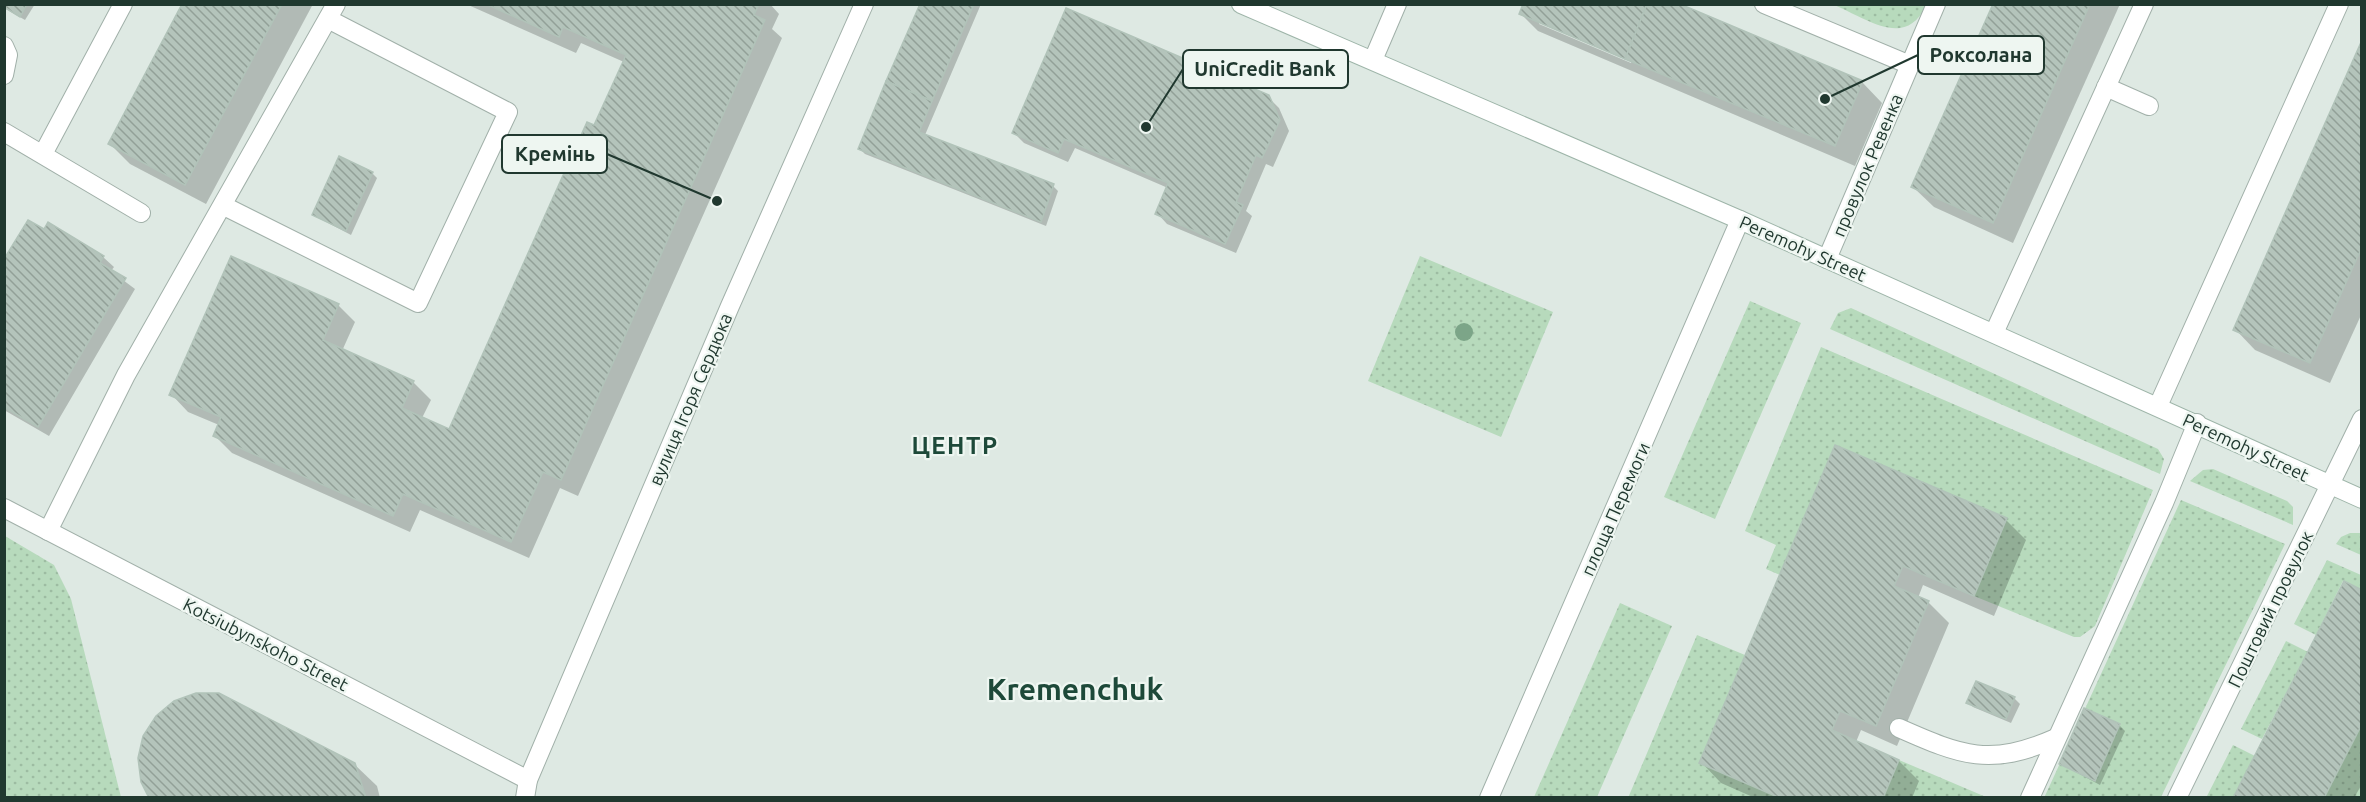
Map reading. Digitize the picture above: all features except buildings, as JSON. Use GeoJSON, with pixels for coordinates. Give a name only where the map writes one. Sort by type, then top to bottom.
{"type":"FeatureCollection","features":[{"type":"Feature","properties":{"kind":"street"},"geometry":{"type":"LineString","coordinates":[[43,154],[123,4]]}},
{"type":"Feature","properties":{"kind":"street","name":"вулиця Ігоря Сердюка"},"geometry":{"type":"LineString","coordinates":[[526,789],[730,306],[864,4]]}},
{"type":"Feature","properties":{"kind":"street","name":"Peremohy Street"},"geometry":{"type":"LineString","coordinates":[[1241,4],[1740,220],[2197,423],[2361,499]]}},
{"type":"Feature","properties":{"kind":"street"},"geometry":{"type":"LineString","coordinates":[[1373,60],[1396,4]]}},
{"type":"Feature","properties":{"kind":"street"},"geometry":{"type":"LineString","coordinates":[[1764,4],[1910,65]]}},
{"type":"Feature","properties":{"kind":"street","name":"провулок Ревенка"},"geometry":{"type":"LineString","coordinates":[[1827,259],[1936,4]]}},
{"type":"Feature","properties":{"kind":"street"},"geometry":{"type":"LineString","coordinates":[[1994,333],[2144,4]]}},
{"type":"Feature","properties":{"kind":"street"},"geometry":{"type":"LineString","coordinates":[[2157,406],[2339,4]]}},
{"type":"Feature","properties":{"kind":"street"},"geometry":{"type":"LineString","coordinates":[[48,531],[126,375],[224,206],[332,12],[508,112],[418,303],[224,206]]}},
{"type":"Feature","properties":{"kind":"street"},"geometry":{"type":"LineString","coordinates":[[4,46],[8,55],[4,75]]}},
{"type":"Feature","properties":{"kind":"street"},"geometry":{"type":"LineString","coordinates":[[2106,87],[2149,106]]}},
{"type":"Feature","properties":{"kind":"street"},"geometry":{"type":"LineString","coordinates":[[4,132],[141,213]]}},
{"type":"Feature","properties":{"kind":"street","name":"площа Перемоги"},"geometry":{"type":"LineString","coordinates":[[1489,798],[1740,220]]}},
{"type":"Feature","properties":{"kind":"street","name":"Поштовий провулок"},"geometry":{"type":"LineString","coordinates":[[2177,798],[2331,486],[2361,419]]}},
{"type":"Feature","properties":{"kind":"street"},"geometry":{"type":"LineString","coordinates":[[2030,798],[2164,503],[2197,423]]}},
{"type":"Feature","properties":{"kind":"street","name":"Kotsiubynskoho Street"},"geometry":{"type":"LineString","coordinates":[[4,508],[526,789]]}},
{"type":"Feature","properties":{"kind":"street"},"geometry":{"type":"LineString","coordinates":[[1899,728],[1951,751],[1994,757],[2024,752],[2056,738]]}},
{"type":"Feature","properties":{"kind":"green space"},"geometry":{"type":"Polygon","coordinates":[[[1834,5],[1926,5],[1918,18],[1908,26],[1897,28],[1872,23],[1834,5]]]}},
{"type":"Feature","properties":{"kind":"green space"},"geometry":{"type":"Polygon","coordinates":[[[1420,256],[1553,312],[1501,437],[1368,381],[1420,256]]]}},
{"type":"Feature","properties":{"kind":"green space"},"geometry":{"type":"Polygon","coordinates":[[[1750,301],[1801,323],[1715,519],[1664,497],[1750,301]]]}},
{"type":"Feature","properties":{"kind":"green space"},"geometry":{"type":"Polygon","coordinates":[[[1851,308],[2158,449],[2164,459],[2160,474],[1830,329],[1838,313],[1851,308]]]}},
{"type":"Feature","properties":{"kind":"green space"},"geometry":{"type":"Polygon","coordinates":[[[1821,347],[2153,490],[2095,626],[2080,637],[2074,637],[1974,596],[2007,519],[1780,575],[1766,569],[1776,545],[1745,531],[1821,347]]]}},
{"type":"Feature","properties":{"kind":"green space"},"geometry":{"type":"Polygon","coordinates":[[[2213,469],[2287,501],[2293,507],[2293,525],[2190,481],[2203,470],[2213,469]]]}},
{"type":"Feature","properties":{"kind":"green space"},"geometry":{"type":"Polygon","coordinates":[[[2181,500],[2285,544],[2161,797],[2044,798],[2181,500]]]}},
{"type":"Feature","properties":{"kind":"green space"},"geometry":{"type":"Polygon","coordinates":[[[2350,533],[2361,533],[2361,555],[2336,544],[2341,537],[2350,533]]]}},
{"type":"Feature","properties":{"kind":"green space"},"geometry":{"type":"Polygon","coordinates":[[[5,536],[54,565],[71,599],[121,797],[5,797],[5,536]]]}},
{"type":"Feature","properties":{"kind":"green space"},"geometry":{"type":"Polygon","coordinates":[[[2327,560],[2361,575],[2361,590],[2343,581],[2316,635],[2294,624],[2327,560]]]}},
{"type":"Feature","properties":{"kind":"green space"},"geometry":{"type":"Polygon","coordinates":[[[1620,603],[1672,626],[1597,797],[1534,797],[1620,603]]]}},
{"type":"Feature","properties":{"kind":"green space"},"geometry":{"type":"Polygon","coordinates":[[[1697,635],[1745,655],[1699,763],[1780,797],[1628,798],[1697,635]]]}},
{"type":"Feature","properties":{"kind":"green space"},"geometry":{"type":"Polygon","coordinates":[[[2286,641],[2308,652],[2262,739],[2241,729],[2286,641]]]}},
{"type":"Feature","properties":{"kind":"green space"},"geometry":{"type":"Polygon","coordinates":[[[2361,724],[2361,797],[2324,797],[2361,724]]]}},
{"type":"Feature","properties":{"kind":"green space"},"geometry":{"type":"Polygon","coordinates":[[[2233,745],[2255,756],[2233,797],[2206,798],[2233,745]]]}},
{"type":"Feature","properties":{"kind":"green space"},"geometry":{"type":"Polygon","coordinates":[[[1899,760],[1986,797],[1883,797],[1899,760]]]}},
{"type":"Feature","properties":{"kind":"place","name":"Роксолана"},"geometry":{"type":"Point","coordinates":[1825,99]}},
{"type":"Feature","properties":{"kind":"place","name":"UniCredit Bank"},"geometry":{"type":"Point","coordinates":[1146,127]}},
{"type":"Feature","properties":{"kind":"place","name":"Кремінь"},"geometry":{"type":"Point","coordinates":[717,201]}},
{"type":"Feature","properties":{"kind":"district","name":"ЦЕНТР"},"geometry":{"type":"Point","coordinates":[955,445]}},
{"type":"Feature","properties":{"kind":"district","name":"Kremenchuk"},"geometry":{"type":"Point","coordinates":[1075,689]}}]}
